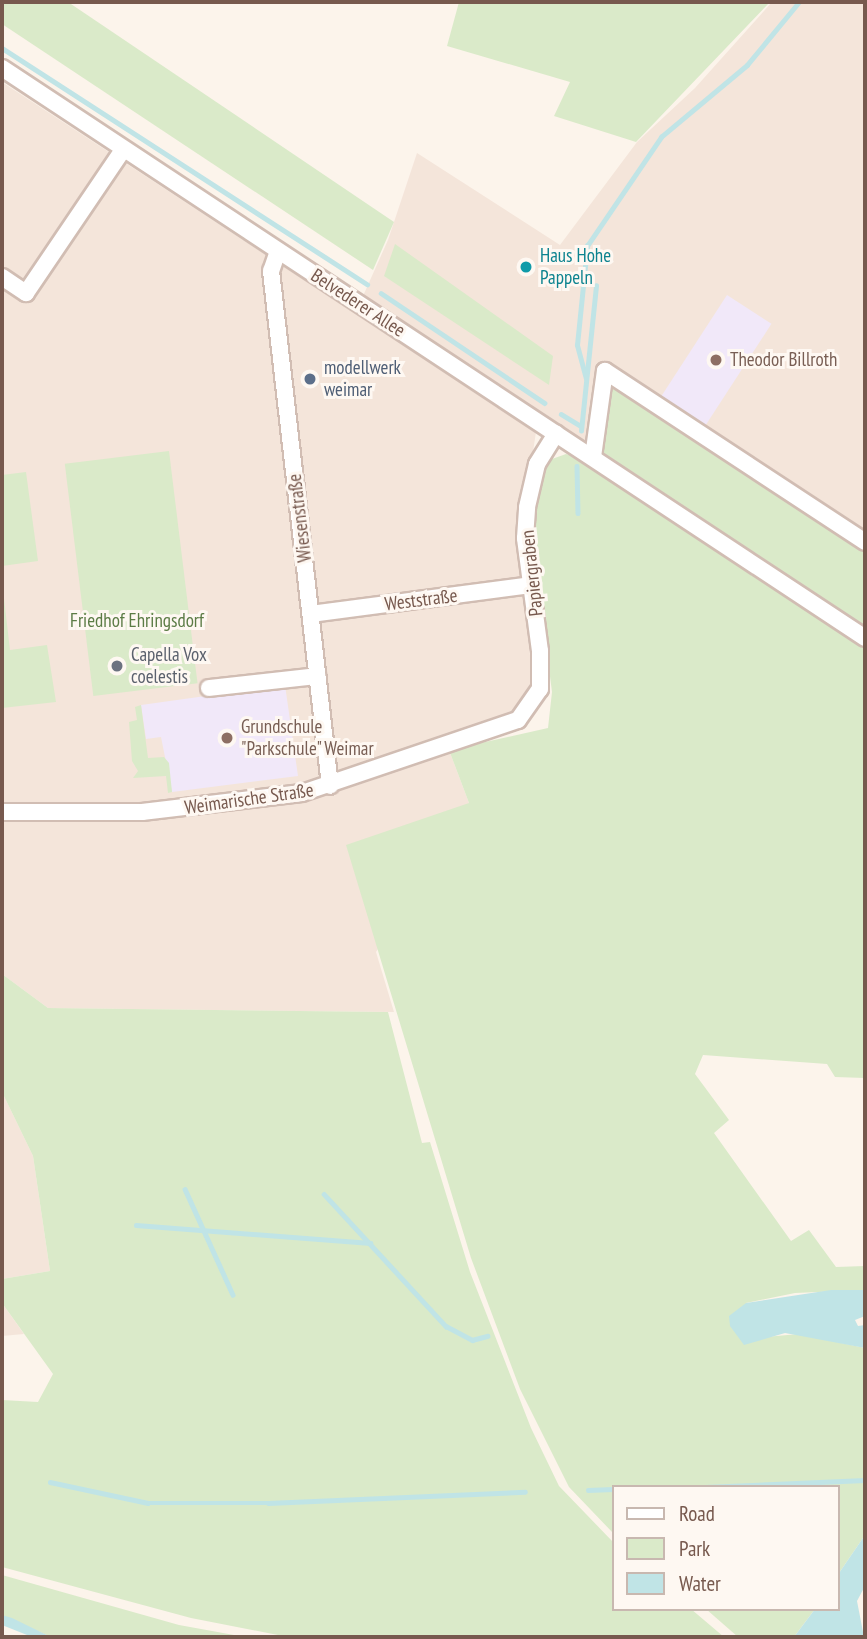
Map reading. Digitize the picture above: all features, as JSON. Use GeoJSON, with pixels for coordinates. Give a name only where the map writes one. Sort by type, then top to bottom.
{"type":"FeatureCollection","features":[{"type":"Feature","properties":{"kind":"street","name":"Belvederer Allee"},"geometry":{"type":"LineString","coordinates":[[2,68],[865,638]]}},
{"type":"Feature","properties":{"kind":"street"},"geometry":{"type":"LineString","coordinates":[[2,277],[26,293],[123,150]]}},
{"type":"Feature","properties":{"kind":"street","name":"Wiesenstraße"},"geometry":{"type":"LineString","coordinates":[[278,251],[271,271],[330,786]]}},
{"type":"Feature","properties":{"kind":"street"},"geometry":{"type":"LineString","coordinates":[[593,457],[605,371],[865,542]]}},
{"type":"Feature","properties":{"kind":"street","name":"Papiergraben"},"geometry":{"type":"LineString","coordinates":[[525,715],[540,689],[530,585],[527,507],[537,464],[556,433]]}},
{"type":"Feature","properties":{"kind":"street","name":"Weststraße"},"geometry":{"type":"LineString","coordinates":[[312,614],[530,585]]}},
{"type":"Feature","properties":{"kind":"street"},"geometry":{"type":"LineString","coordinates":[[209,688],[317,676]]}},
{"type":"Feature","properties":{"kind":"street","name":"Weimarische Straße"},"geometry":{"type":"LineString","coordinates":[[2,812],[142,812],[265,799],[330,786],[499,728],[525,715]]}},
{"type":"Feature","properties":{"kind":"shaded area"},"geometry":{"type":"Polygon","coordinates":[[[772,2],[865,2],[865,624],[363,296],[388,240],[417,153],[560,245],[637,142],[695,88],[772,2]]]}},
{"type":"Feature","properties":{"kind":"shaded area"},"geometry":{"type":"Polygon","coordinates":[[[2,82],[536,432],[519,544],[533,686],[525,728],[449,750],[469,803],[376,952],[394,1012],[48,1008],[2,974],[2,82]]]}},
{"type":"Feature","properties":{"kind":"shaded area","name":"Theodor Billroth"},"geometry":{"type":"Polygon","coordinates":[[[727,295],[771,324],[704,427],[660,398],[727,295]]]}},
{"type":"Feature","properties":{"kind":"shaded area","name":"Grundschule \"Parkschule\" Weimar"},"geometry":{"type":"Polygon","coordinates":[[[285,685],[298,776],[172,792],[161,737],[146,739],[141,705],[285,685]]]}},
{"type":"Feature","properties":{"kind":"shaded area"},"geometry":{"type":"Polygon","coordinates":[[[2,1092],[33,1156],[50,1271],[2,1279],[2,1092]]]}},
{"type":"Feature","properties":{"kind":"shaded area"},"geometry":{"type":"Polygon","coordinates":[[[2,1303],[24,1334],[2,1336],[2,1303]]]}},
{"type":"Feature","properties":{"kind":"green space"},"geometry":{"type":"Polygon","coordinates":[[[2,2],[68,2],[394,222],[373,270],[2,24],[2,2]]]}},
{"type":"Feature","properties":{"kind":"green space"},"geometry":{"type":"Polygon","coordinates":[[[459,2],[770,2],[636,142],[554,116],[570,82],[447,46],[459,2]]]}},
{"type":"Feature","properties":{"kind":"green space"},"geometry":{"type":"Polygon","coordinates":[[[395,244],[553,356],[549,385],[384,276],[395,244]]]}},
{"type":"Feature","properties":{"kind":"green space"},"geometry":{"type":"Polygon","coordinates":[[[608,376],[865,548],[865,632],[600,455],[608,376]]]}},
{"type":"Feature","properties":{"kind":"green space","name":"Friedhof Ehringsdorf"},"geometry":{"type":"Polygon","coordinates":[[[169,451],[198,683],[93,696],[65,464],[169,451]]]}},
{"type":"Feature","properties":{"kind":"green space"},"geometry":{"type":"Polygon","coordinates":[[[566,454],[583,460],[865,644],[865,1078],[835,1077],[827,1064],[703,1055],[695,1074],[729,1120],[714,1133],[791,1241],[809,1230],[836,1267],[865,1266],[865,1290],[795,1293],[746,1303],[765,1337],[799,1334],[865,1348],[865,1535],[839,1573],[839,1485],[612,1485],[612,1532],[569,1487],[520,1389],[471,1258],[346,845],[469,803],[449,750],[548,728],[552,692],[532,537],[543,468],[552,459],[566,454]]]}},
{"type":"Feature","properties":{"kind":"green space"},"geometry":{"type":"Polygon","coordinates":[[[26,472],[38,561],[2,566],[2,475],[26,472]]]}},
{"type":"Feature","properties":{"kind":"green space"},"geometry":{"type":"Polygon","coordinates":[[[2,581],[10,650],[47,645],[56,702],[2,708],[2,581]]]}},
{"type":"Feature","properties":{"kind":"green space"},"geometry":{"type":"Polygon","coordinates":[[[141,705],[148,758],[164,757],[169,763],[172,792],[168,793],[166,776],[133,778],[138,771],[132,761],[129,722],[137,720],[135,707],[141,705]]]}},
{"type":"Feature","properties":{"kind":"green space"},"geometry":{"type":"Polygon","coordinates":[[[2,974],[48,1008],[388,1012],[422,1143],[430,1142],[470,1272],[531,1428],[559,1486],[612,1541],[612,1611],[693,1611],[724,1637],[288,1637],[191,1618],[2,1567],[2,1400],[38,1402],[53,1374],[2,1303],[2,1279],[50,1271],[33,1156],[2,1092],[2,974]]]}},
{"type":"Feature","properties":{"kind":"green space"},"geometry":{"type":"Polygon","coordinates":[[[2,1575],[179,1625],[245,1637],[51,1637],[2,1615],[2,1575]]]}},
{"type":"Feature","properties":{"kind":"green space"},"geometry":{"type":"Polygon","coordinates":[[[708,1611],[814,1611],[794,1637],[738,1637],[708,1611]]]}},
{"type":"Feature","properties":{"kind":"water"},"geometry":{"type":"Polygon","coordinates":[[[831,1290],[865,1290],[865,1316],[855,1320],[858,1326],[865,1325],[865,1348],[785,1333],[744,1345],[730,1326],[729,1316],[746,1303],[831,1290]]]}},
{"type":"Feature","properties":{"kind":"water"},"geometry":{"type":"Polygon","coordinates":[[[865,1535],[865,1586],[857,1601],[864,1637],[794,1637],[814,1611],[839,1611],[839,1573],[865,1535]]]}},
{"type":"Feature","properties":{"kind":"water"},"geometry":{"type":"Polygon","coordinates":[[[2,1615],[51,1637],[32,1637],[2,1625],[2,1615]]]}},
{"type":"Feature","properties":{"kind":"waterway"},"geometry":{"type":"LineString","coordinates":[[586,379],[577,345],[587,246],[661,137],[747,65],[799,2]]}},
{"type":"Feature","properties":{"kind":"waterway"},"geometry":{"type":"LineString","coordinates":[[2,48],[367,284]]}},
{"type":"Feature","properties":{"kind":"waterway"},"geometry":{"type":"LineString","coordinates":[[581,431],[596,286]]}},
{"type":"Feature","properties":{"kind":"waterway"},"geometry":{"type":"LineString","coordinates":[[381,293],[545,403]]}},
{"type":"Feature","properties":{"kind":"waterway"},"geometry":{"type":"LineString","coordinates":[[561,414],[581,426]]}},
{"type":"Feature","properties":{"kind":"waterway"},"geometry":{"type":"LineString","coordinates":[[577,466],[578,513]]}},
{"type":"Feature","properties":{"kind":"waterway"},"geometry":{"type":"LineString","coordinates":[[185,1189],[233,1295]]}},
{"type":"Feature","properties":{"kind":"waterway"},"geometry":{"type":"LineString","coordinates":[[324,1194],[446,1326],[472,1340],[487,1336]]}},
{"type":"Feature","properties":{"kind":"waterway"},"geometry":{"type":"LineString","coordinates":[[136,1225],[370,1243]]}},
{"type":"Feature","properties":{"kind":"waterway"},"geometry":{"type":"LineString","coordinates":[[750,1485],[865,1480]]}},
{"type":"Feature","properties":{"kind":"waterway"},"geometry":{"type":"LineString","coordinates":[[50,1482],[148,1503],[268,1503],[525,1492]]}},
{"type":"Feature","properties":{"kind":"waterway"},"geometry":{"type":"LineString","coordinates":[[588,1490],[612,1489]]}},
{"type":"Feature","properties":{"kind":"place","name":"Haus Hohe Pappeln"},"geometry":{"type":"Point","coordinates":[526,267]}},
{"type":"Feature","properties":{"kind":"place","name":"Theodor Billroth"},"geometry":{"type":"Point","coordinates":[716,360]}},
{"type":"Feature","properties":{"kind":"place","name":"modellwerk weimar"},"geometry":{"type":"Point","coordinates":[310,379]}},
{"type":"Feature","properties":{"kind":"place","name":"Capella Vox coelestis"},"geometry":{"type":"Point","coordinates":[117,666]}},
{"type":"Feature","properties":{"kind":"place","name":"Grundschule \"Parkschule\" Weimar"},"geometry":{"type":"Point","coordinates":[227,738]}}]}
